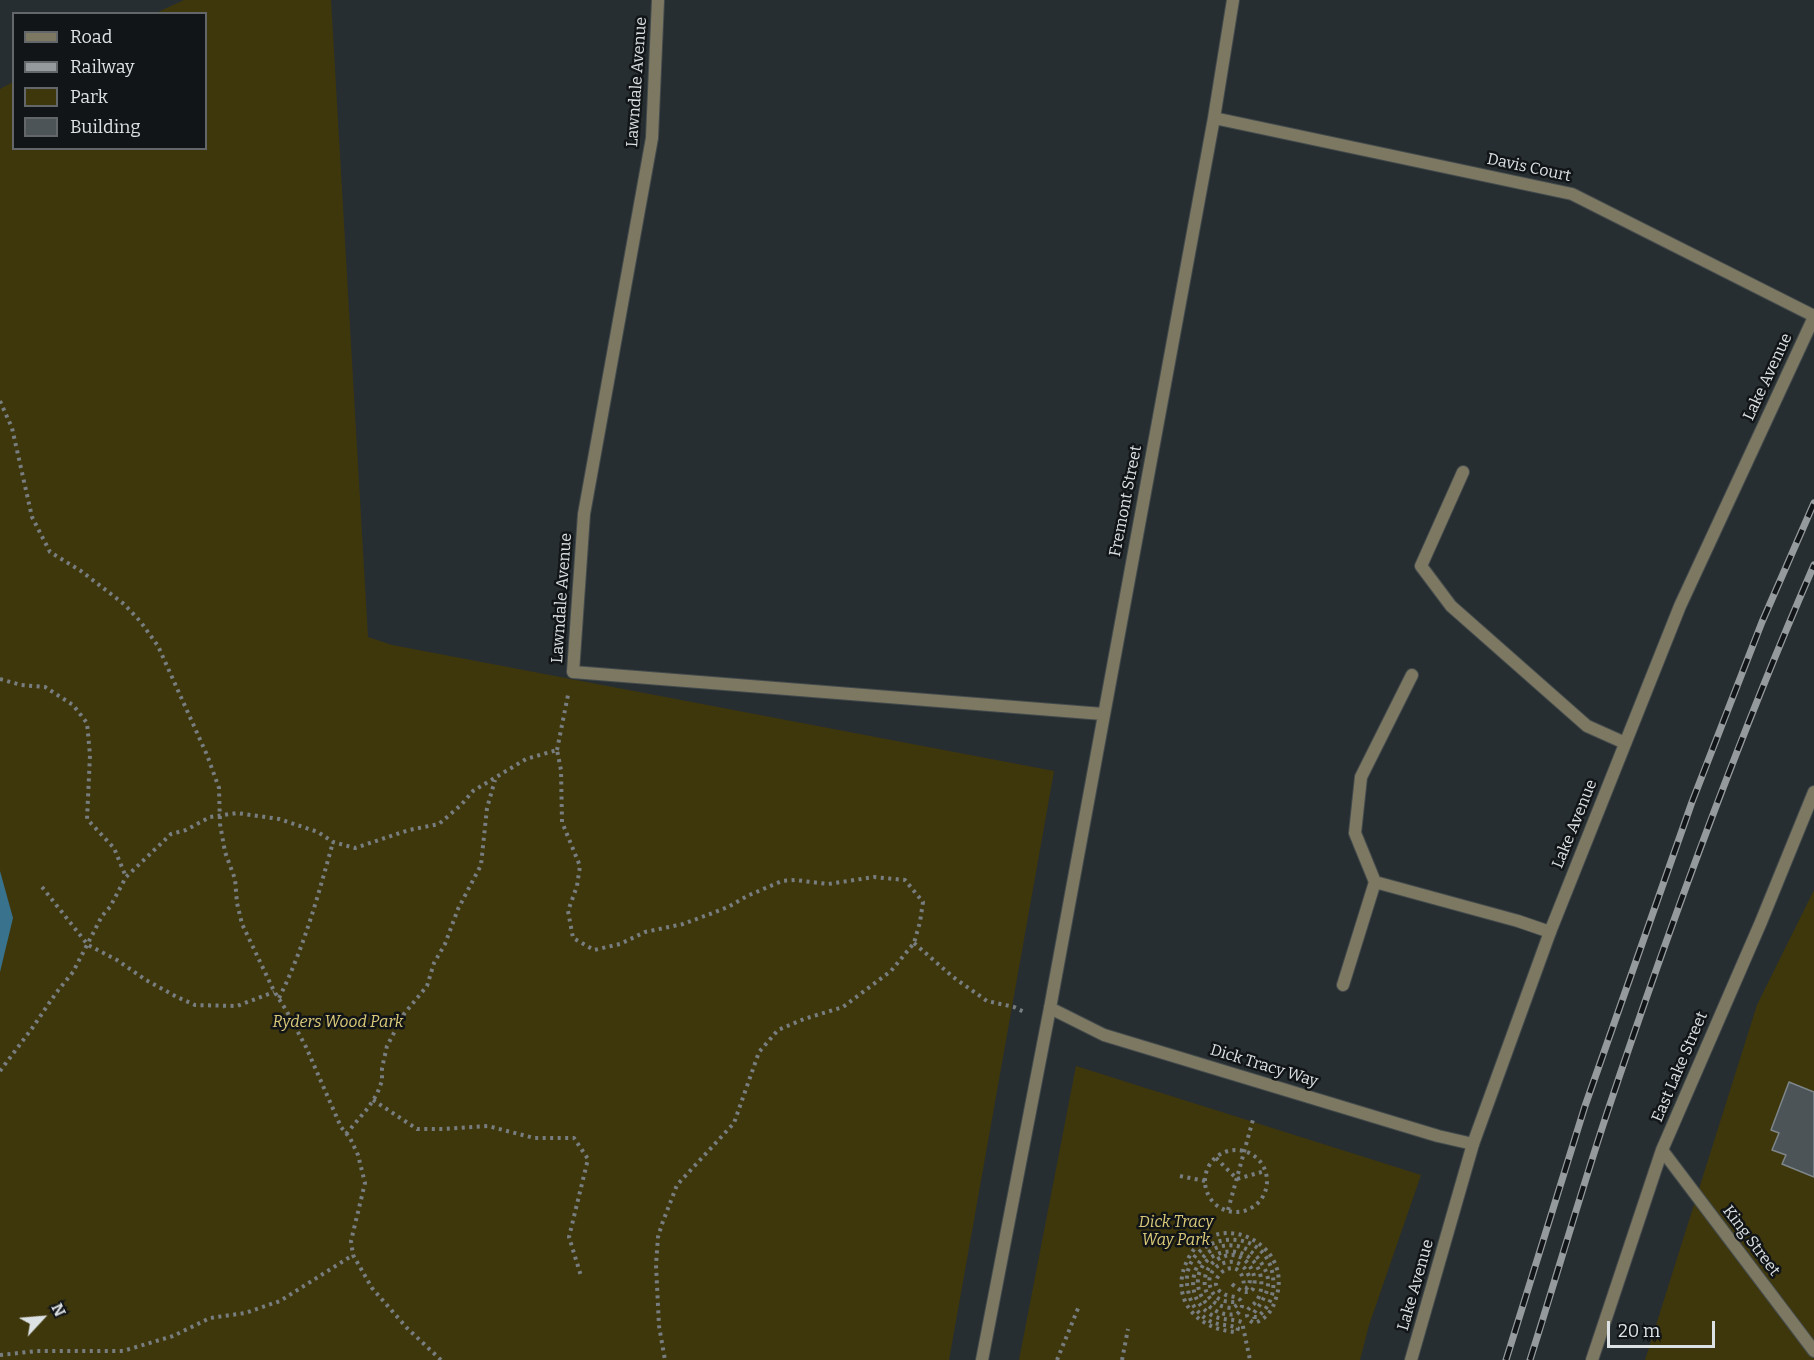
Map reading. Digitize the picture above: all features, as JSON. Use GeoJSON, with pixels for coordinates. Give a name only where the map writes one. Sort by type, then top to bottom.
{"type":"FeatureCollection","features":[{"type":"Feature","properties":{"kind":"street","name":"Lawndale Avenue"},"geometry":{"type":"LineString","coordinates":[[658,0],[652,138],[584,514],[573,672],[1103,714]]}},
{"type":"Feature","properties":{"kind":"street","name":"Fremont Street"},"geometry":{"type":"LineString","coordinates":[[982,1360],[1047,1025],[1214,118],[1233,0]]}},
{"type":"Feature","properties":{"kind":"street","name":"Davis Court"},"geometry":{"type":"LineString","coordinates":[[1214,118],[1572,194],[1814,317]]}},
{"type":"Feature","properties":{"kind":"street","name":"Lake Avenue"},"geometry":{"type":"LineString","coordinates":[[1411,1360],[1473,1144],[1550,932],[1680,606],[1814,317]]}},
{"type":"Feature","properties":{"kind":"street"},"geometry":{"type":"LineString","coordinates":[[1463,472],[1421,566],[1451,606],[1587,726],[1625,743]]}},
{"type":"Feature","properties":{"kind":"street"},"geometry":{"type":"LineString","coordinates":[[1343,985],[1375,882],[1355,833],[1361,777],[1412,675]]}},
{"type":"Feature","properties":{"kind":"street","name":"East Lake Street"},"geometry":{"type":"LineString","coordinates":[[1592,1360],[1662,1150],[1761,922],[1814,792]]}},
{"type":"Feature","properties":{"kind":"street"},"geometry":{"type":"LineString","coordinates":[[1375,882],[1550,932]]}},
{"type":"Feature","properties":{"kind":"street","name":"Dick Tracy Way"},"geometry":{"type":"LineString","coordinates":[[1050,1008],[1104,1035],[1438,1136],[1473,1144]]}},
{"type":"Feature","properties":{"kind":"street","name":"King Street"},"geometry":{"type":"LineString","coordinates":[[1662,1150],[1814,1351]]}},
{"type":"Feature","properties":{"kind":"path"},"geometry":{"type":"LineString","coordinates":[[0,401],[12,428],[32,517],[50,552],[81,571],[124,604],[158,646],[207,755],[219,788],[220,824],[225,852],[235,879],[242,924],[274,992],[306,1047],[341,1127],[350,1138],[358,1155],[365,1183],[351,1241],[353,1255],[372,1288],[407,1328],[441,1360]]}},
{"type":"Feature","properties":{"kind":"path"},"geometry":{"type":"LineString","coordinates":[[573,672],[557,750],[561,770],[562,822],[580,866],[577,886],[568,911],[573,938],[594,950],[620,944],[645,932],[683,924],[710,914],[782,881],[795,880],[828,884],[874,877],[905,880],[923,902],[914,943],[891,970],[843,1007],[778,1030],[759,1052],[734,1123],[677,1185],[658,1238],[656,1265],[659,1326],[665,1360]]}},
{"type":"Feature","properties":{"kind":"path"},"geometry":{"type":"LineString","coordinates":[[0,680],[45,687],[73,705],[87,723],[90,755],[87,819],[114,848],[126,877]]}},
{"type":"Feature","properties":{"kind":"path"},"geometry":{"type":"LineString","coordinates":[[0,1071],[73,972],[102,916],[110,907],[126,877],[171,834],[186,830],[210,817],[237,813],[279,819],[318,832],[333,842],[355,848],[409,830],[439,824],[473,791],[526,759],[557,750]]}},
{"type":"Feature","properties":{"kind":"path"},"geometry":{"type":"LineString","coordinates":[[346,1134],[372,1100],[382,1081],[382,1068],[387,1046],[404,1014],[427,986],[434,963],[445,944],[458,909],[481,865],[486,808],[495,778]]}},
{"type":"Feature","properties":{"kind":"path"},"geometry":{"type":"LineString","coordinates":[[279,999],[305,940],[333,842]]}},
{"type":"Feature","properties":{"kind":"path"},"geometry":{"type":"LineString","coordinates":[[42,887],[88,945],[117,960],[146,980],[195,1005],[237,1006],[274,992]]}},
{"type":"Feature","properties":{"kind":"path"},"geometry":{"type":"LineString","coordinates":[[914,943],[953,977],[987,1001],[1014,1007],[1047,1025]]}},
{"type":"Feature","properties":{"kind":"path"},"geometry":{"type":"LineString","coordinates":[[372,1100],[417,1129],[488,1126],[534,1138],[574,1138],[588,1159],[569,1238],[581,1276]]}},
{"type":"Feature","properties":{"kind":"path"},"geometry":{"type":"LineString","coordinates":[[1228,1211],[1254,1116]]}},
{"type":"Feature","properties":{"kind":"path"},"geometry":{"type":"LineString","coordinates":[[1238,1150],[1256,1158],[1263,1165],[1267,1185],[1257,1204],[1239,1212],[1228,1211],[1211,1200],[1205,1181],[1211,1162],[1216,1158],[1228,1151],[1238,1150]]}},
{"type":"Feature","properties":{"kind":"path"},"geometry":{"type":"LineString","coordinates":[[1216,1158],[1237,1179]]}},
{"type":"Feature","properties":{"kind":"path"},"geometry":{"type":"LineString","coordinates":[[1237,1179],[1265,1171]]}},
{"type":"Feature","properties":{"kind":"path"},"geometry":{"type":"LineString","coordinates":[[1180,1176],[1205,1181]]}},
{"type":"Feature","properties":{"kind":"path"},"geometry":{"type":"LineString","coordinates":[[1232,1284],[1245,1292],[1250,1292],[1256,1283],[1251,1267],[1238,1257],[1229,1256],[1213,1262],[1205,1277],[1204,1286],[1212,1301],[1219,1305],[1233,1308],[1237,1305],[1235,1302],[1220,1300],[1211,1290],[1210,1277],[1217,1266],[1230,1261],[1242,1266],[1250,1276],[1250,1283],[1247,1288],[1244,1287],[1244,1277],[1233,1268],[1224,1269],[1218,1275],[1216,1284],[1218,1289],[1225,1295],[1241,1300],[1242,1308],[1237,1314],[1220,1313],[1210,1308],[1204,1301],[1199,1292],[1198,1282],[1200,1272],[1212,1256],[1221,1252],[1241,1253],[1250,1257],[1257,1266],[1261,1276],[1261,1287],[1258,1297],[1247,1311],[1246,1316],[1254,1323],[1263,1319],[1273,1307],[1278,1292],[1279,1275],[1274,1260],[1265,1247],[1251,1238],[1235,1234],[1220,1234],[1204,1241],[1192,1252],[1184,1266],[1181,1282],[1184,1298],[1191,1313],[1203,1324],[1218,1330],[1237,1332],[1238,1328],[1209,1321],[1197,1311],[1188,1292],[1187,1278],[1198,1252],[1215,1241],[1229,1239],[1256,1246],[1272,1270],[1274,1285],[1268,1306],[1257,1317],[1253,1314],[1264,1301],[1268,1290],[1268,1278],[1264,1266],[1248,1249],[1222,1246],[1211,1251],[1201,1259],[1195,1271],[1193,1283],[1195,1296],[1201,1307],[1211,1315],[1242,1322],[1250,1360]]}},
{"type":"Feature","properties":{"kind":"path"},"geometry":{"type":"LineString","coordinates":[[0,1355],[37,1351],[123,1351],[173,1336],[210,1318],[245,1313],[280,1301],[353,1255]]}},
{"type":"Feature","properties":{"kind":"path"},"geometry":{"type":"LineString","coordinates":[[1057,1360],[1078,1306]]}},
{"type":"Feature","properties":{"kind":"path"},"geometry":{"type":"LineString","coordinates":[[1122,1360],[1128,1329]]}},
{"type":"Feature","properties":{"kind":"green space","name":"Ryders Wood Park"},"geometry":{"type":"Polygon","coordinates":[[[184,0],[331,0],[368,637],[392,645],[1054,771],[949,1360],[0,1360],[0,89],[12,83],[12,150],[207,150],[207,12],[158,12],[184,0]]]}},
{"type":"Feature","properties":{"kind":"green space"},"geometry":{"type":"Polygon","coordinates":[[[1814,890],[1814,1360],[1645,1360],[1757,1005],[1814,890]]]}},
{"type":"Feature","properties":{"kind":"green space","name":"Dick Tracy Way Park"},"geometry":{"type":"Polygon","coordinates":[[[1076,1066],[1421,1175],[1369,1325],[1360,1360],[1019,1360],[1076,1066]]]}},
{"type":"Feature","properties":{"kind":"water"},"geometry":{"type":"Polygon","coordinates":[[[0,871],[13,918],[0,972],[0,871]]]}},
{"type":"Feature","properties":{"kind":"building"},"geometry":{"type":"Polygon","coordinates":[[[1789,1082],[1814,1092],[1814,1177],[1782,1164],[1786,1155],[1772,1150],[1779,1133],[1771,1130],[1789,1082]]]}},
{"type":"Feature","properties":{"kind":"railway"},"geometry":{"type":"LineString","coordinates":[[1506,1360],[1585,1106],[1692,802],[1762,622],[1814,503]]}},
{"type":"Feature","properties":{"kind":"railway"},"geometry":{"type":"LineString","coordinates":[[1530,1360],[1607,1113],[1679,906],[1757,700],[1814,565]]}}]}
